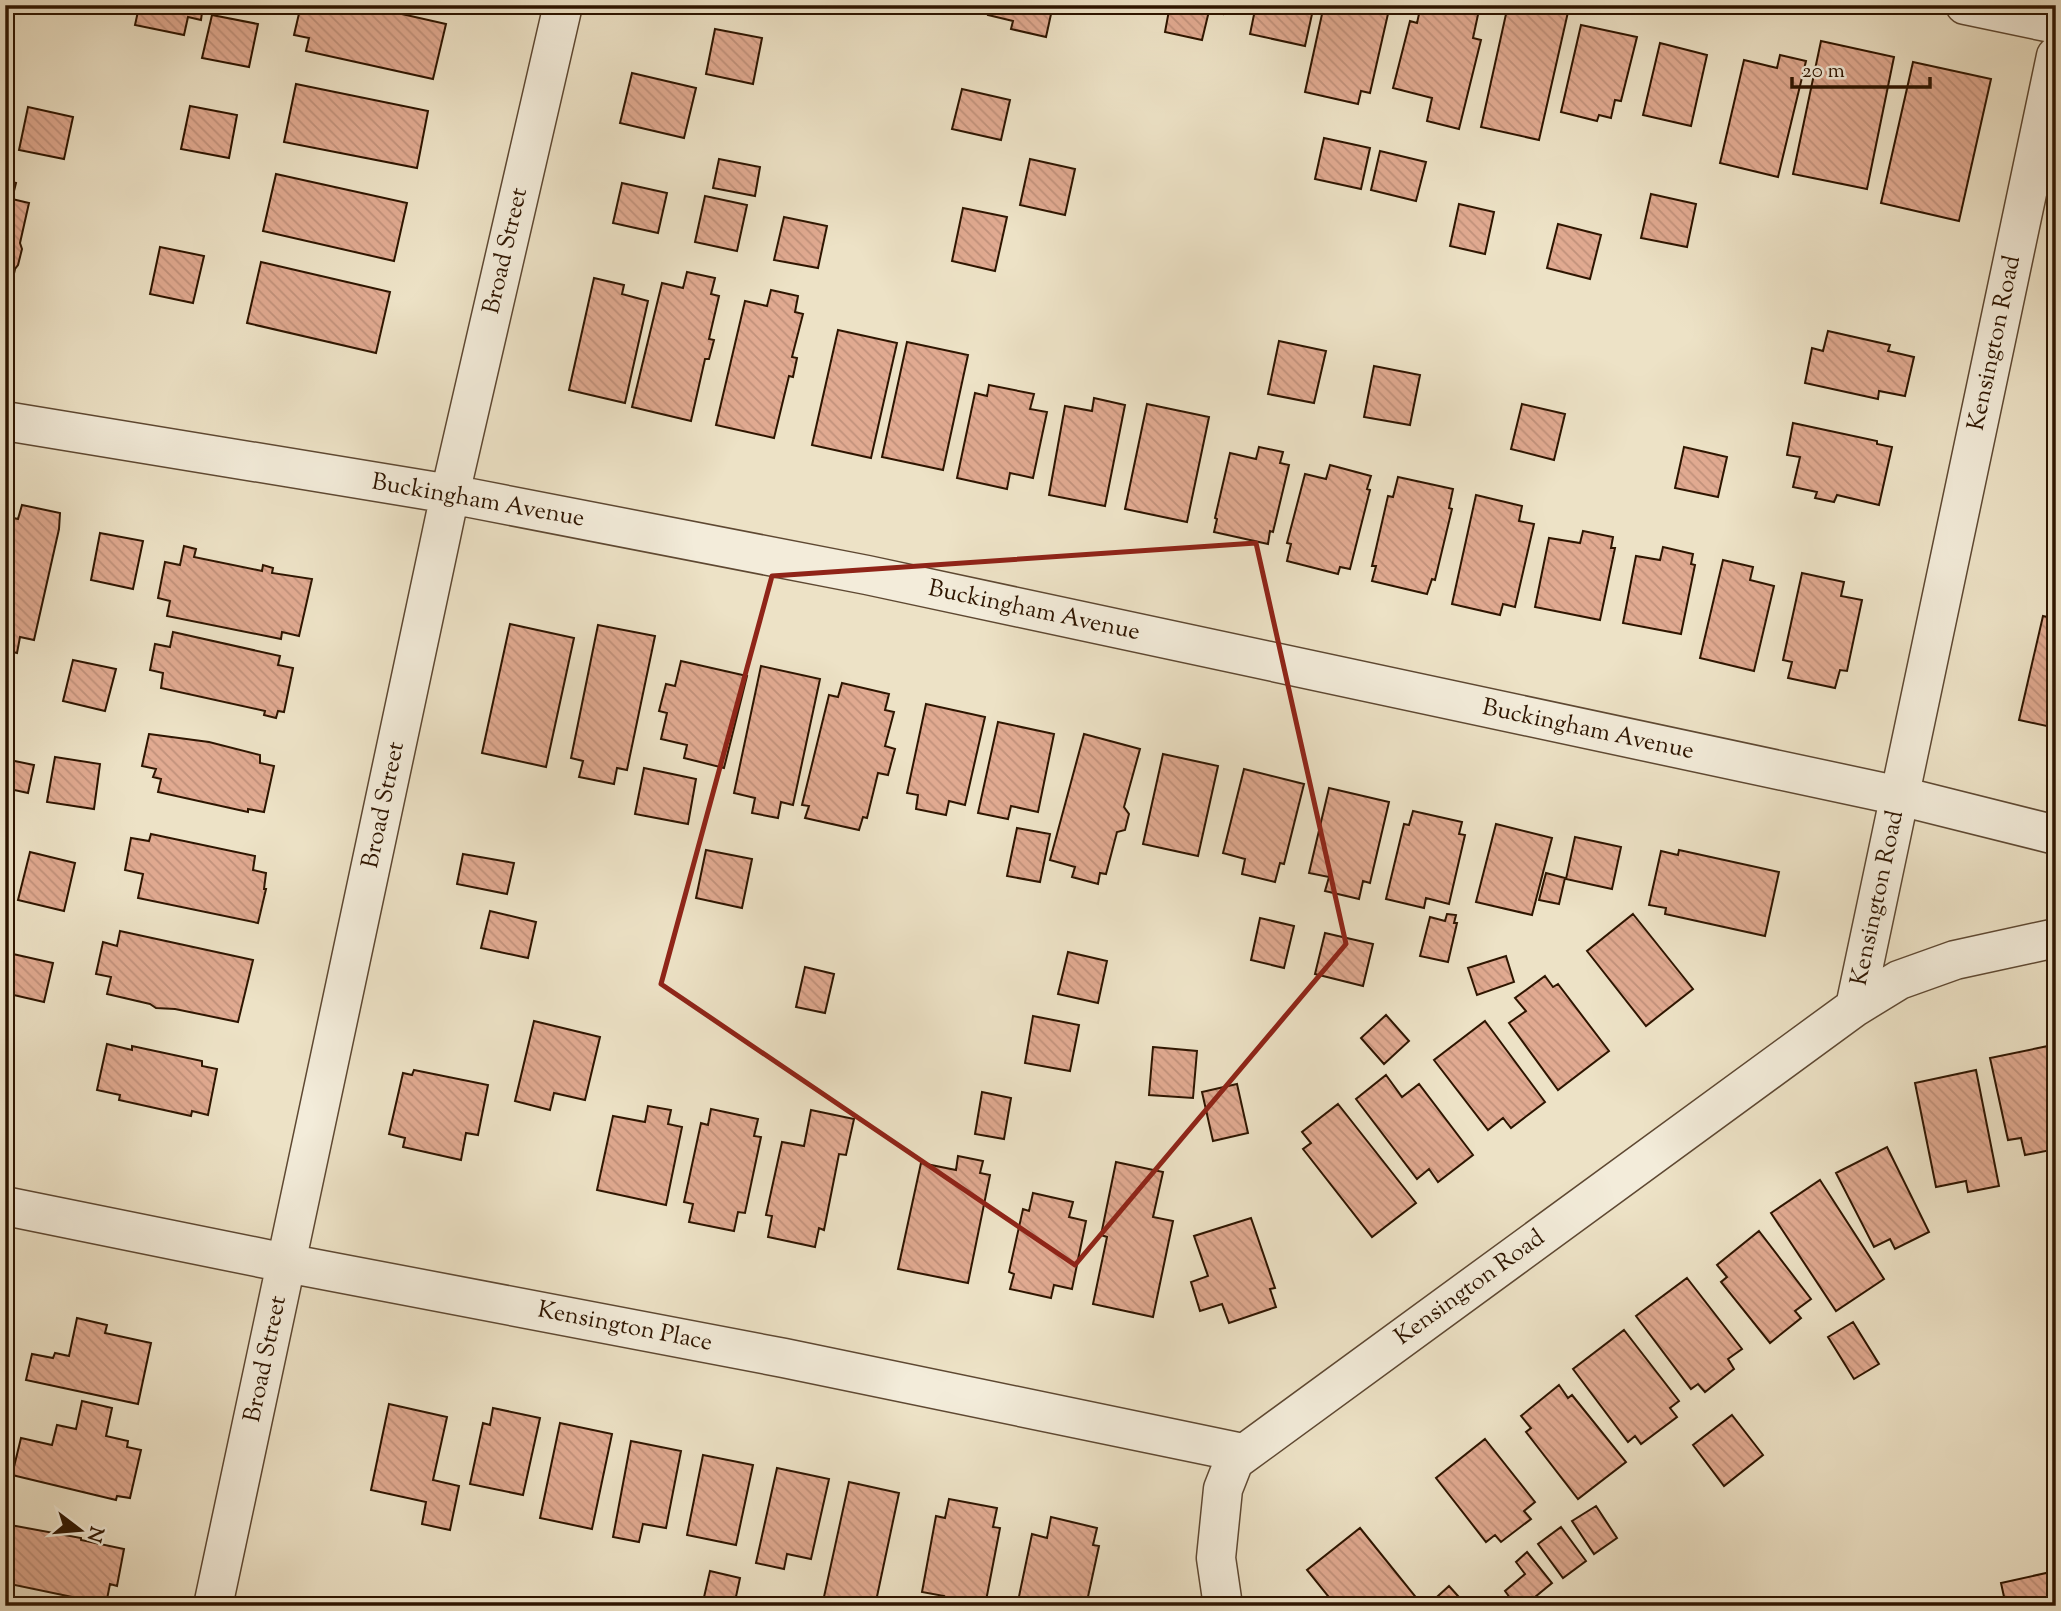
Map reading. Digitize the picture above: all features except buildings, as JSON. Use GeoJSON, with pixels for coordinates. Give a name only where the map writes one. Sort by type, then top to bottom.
{"type":"FeatureCollection","features":[{"type":"Feature","properties":{"kind":"street","name":"Broad Street"},"geometry":{"type":"LineString","coordinates":[[213,1606],[450,494],[563,5]]}},
{"type":"Feature","properties":{"kind":"street"},"geometry":{"type":"LineString","coordinates":[[1965,5],[2056,24]]}},
{"type":"Feature","properties":{"kind":"street","name":"Kensington Road"},"geometry":{"type":"LineString","coordinates":[[1223,1606],[1216,1558],[1223,1489],[1234,1461],[1855,1007],[2056,56]]}},
{"type":"Feature","properties":{"kind":"street","name":"Buckingham Avenue"},"geometry":{"type":"LineString","coordinates":[[5,421],[450,494],[880,578],[1900,796],[2056,835]]}},
{"type":"Feature","properties":{"kind":"street"},"geometry":{"type":"LineString","coordinates":[[1855,1007],[1899,980],[1955,960],[2056,938]]}},
{"type":"Feature","properties":{"kind":"street","name":"Kensington Place"},"geometry":{"type":"LineString","coordinates":[[5,1206],[784,1358],[1243,1453]]}},
{"type":"Feature","properties":{"kind":"highlighted area"},"geometry":{"type":"Polygon","coordinates":[[[1256,543],[1346,944],[1075,1265],[661,984],[772,576],[1256,543]]]}}]}
